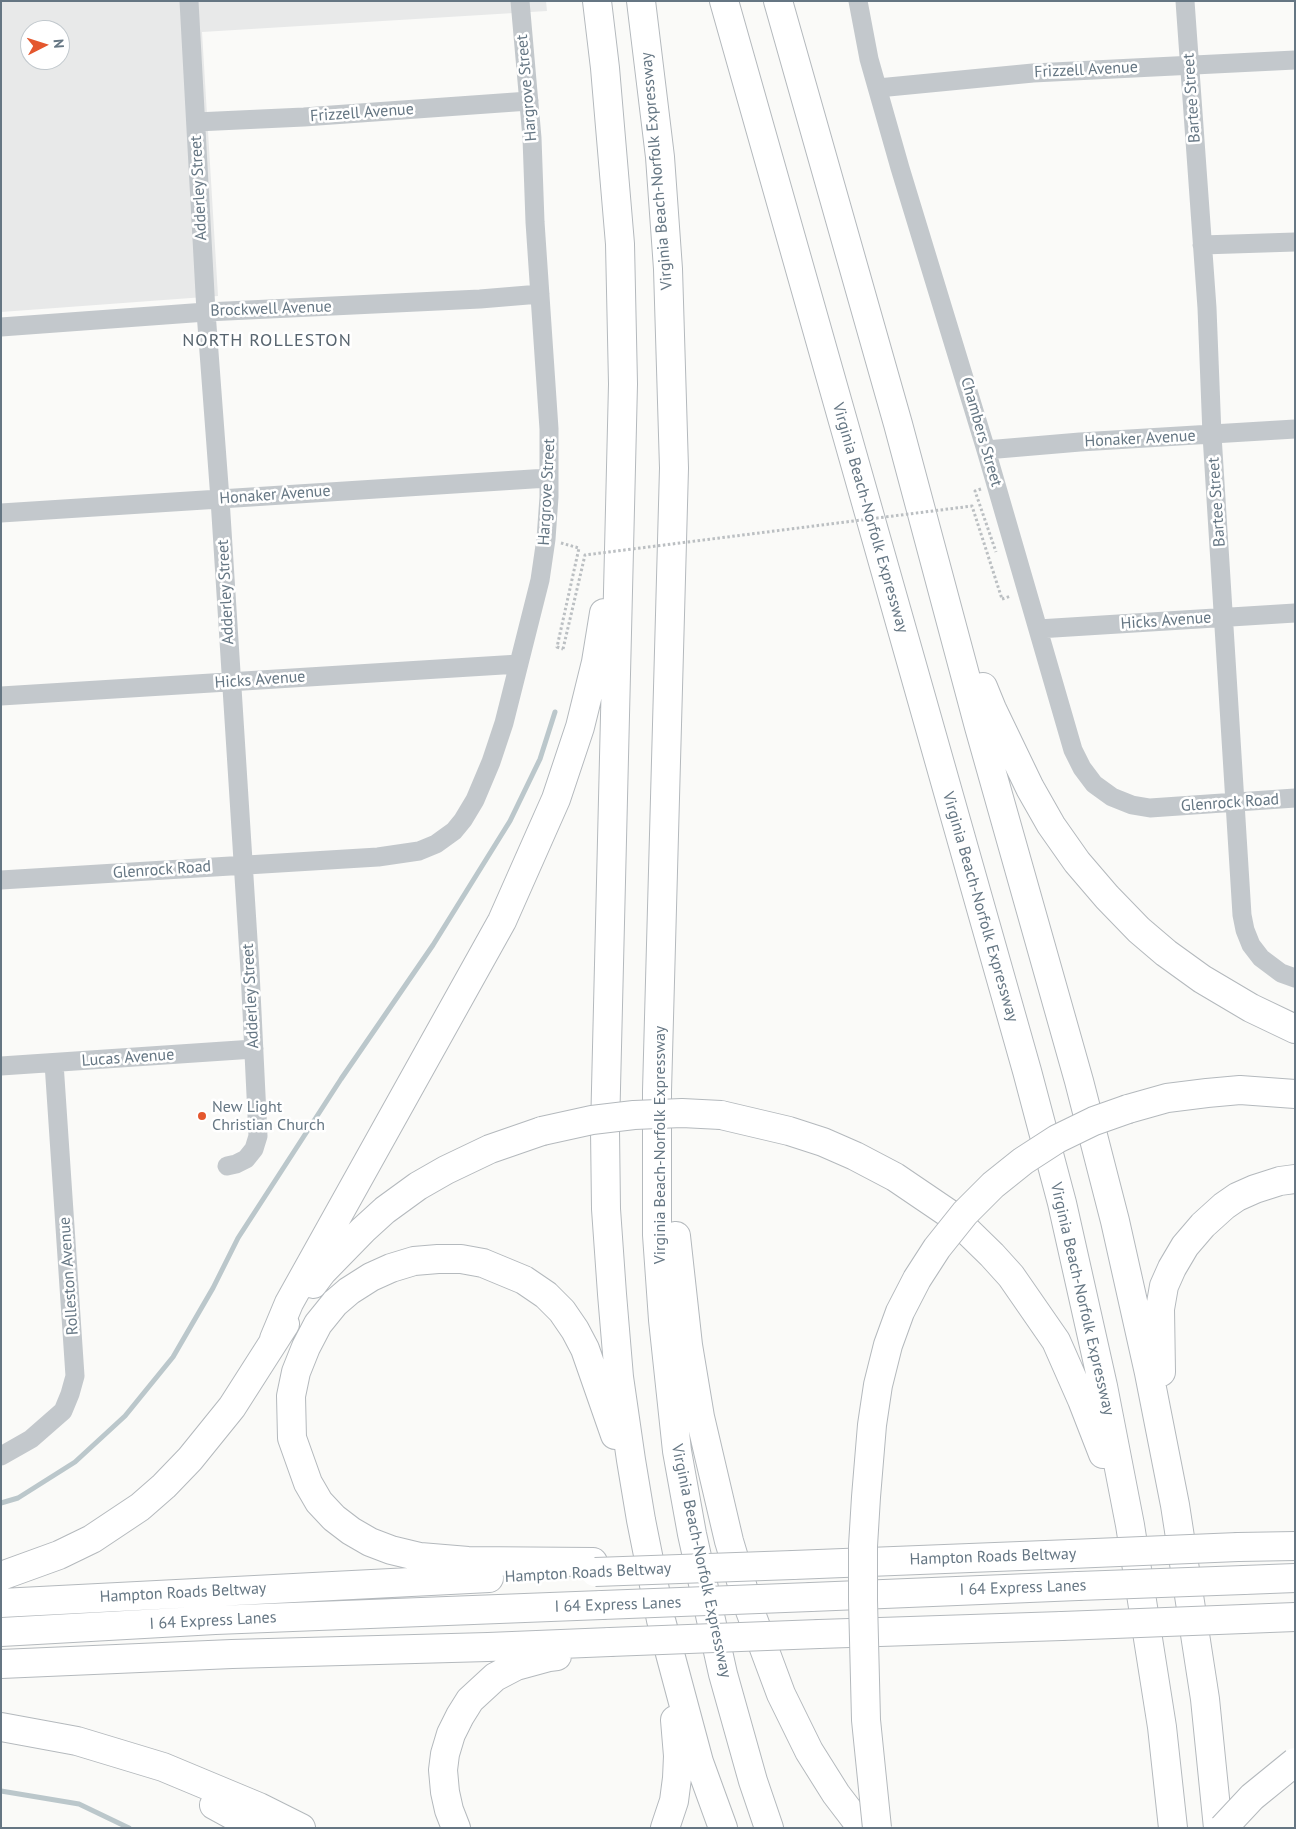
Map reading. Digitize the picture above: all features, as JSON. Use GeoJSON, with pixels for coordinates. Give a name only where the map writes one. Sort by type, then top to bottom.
{"type":"FeatureCollection","features":[{"type":"Feature","properties":{"kind":"highway"},"geometry":{"type":"LineString","coordinates":[[597,1],[605,68],[620,244],[623,366],[622,496],[606,1110],[606,1189],[619,1377],[641,1520],[661,1620],[676,1726],[678,1756],[674,1801],[665,1828]]}},
{"type":"Feature","properties":{"kind":"highway","name":"Virginia Beach-Norfolk Expressway"},"geometry":{"type":"LineString","coordinates":[[641,1],[660,157],[668,270],[674,468],[657,1091],[658,1235],[663,1320],[678,1451],[692,1534],[723,1674],[753,1781],[769,1828]]}},
{"type":"Feature","properties":{"kind":"highway","name":"Virginia Beach-Norfolk Expressway"},"geometry":{"type":"LineString","coordinates":[[724,1],[1037,1108],[1064,1213],[1130,1525],[1162,1727],[1173,1828]]}},
{"type":"Feature","properties":{"kind":"highway"},"geometry":{"type":"LineString","coordinates":[[778,1],[896,415],[1096,1144],[1134,1305],[1175,1505]]}},
{"type":"Feature","properties":{"kind":"highway"},"geometry":{"type":"LineString","coordinates":[[274,1339],[289,1303],[502,921],[556,799],[580,727],[596,662],[622,496]]}},
{"type":"Feature","properties":{"kind":"highway"},"geometry":{"type":"LineString","coordinates":[[938,573],[996,718],[1030,788],[1051,825],[1077,862],[1139,930],[1166,953],[1202,979],[1251,1008],[1295,1029]]}},
{"type":"Feature","properties":{"kind":"highway"},"geometry":{"type":"LineString","coordinates":[[659,1030],[670,1126],[679,1274],[700,1417],[718,1499],[749,1608],[781,1694],[810,1751],[836,1794],[862,1828]]}},
{"type":"Feature","properties":{"kind":"highway"},"geometry":{"type":"LineString","coordinates":[[877,1828],[866,1720],[863,1600],[866,1497],[872,1425],[878,1385],[888,1345],[900,1312],[916,1279],[937,1248],[965,1213],[993,1185],[1023,1161],[1057,1139],[1094,1121],[1167,1098],[1240,1090],[1295,1094]]}},
{"type":"Feature","properties":{"kind":"highway"},"geometry":{"type":"LineString","coordinates":[[1,1576],[59,1555],[92,1539],[140,1507],[164,1486],[190,1459],[232,1407],[274,1339],[322,1272],[385,1210],[418,1186],[490,1149],[542,1131],[592,1120],[634,1115],[682,1113],[721,1115],[790,1131],[856,1156],[895,1177],[951,1215],[1011,1276],[1056,1341],[1082,1400],[1130,1525]]}},
{"type":"Feature","properties":{"kind":"highway"},"geometry":{"type":"LineString","coordinates":[[1218,1828],[1205,1699],[1175,1505],[1163,1405],[1160,1309],[1164,1286],[1172,1268],[1185,1246],[1203,1224],[1237,1197],[1255,1189],[1295,1180]]}},
{"type":"Feature","properties":{"kind":"highway"},"geometry":{"type":"LineString","coordinates":[[594,1567],[420,1557],[391,1550],[370,1542],[351,1532],[334,1518],[320,1502],[308,1483],[292,1438],[290,1418],[291,1396],[296,1372],[306,1346],[318,1324],[335,1304],[349,1291],[377,1274],[414,1261],[438,1259],[461,1259],[482,1263],[524,1280],[546,1295],[562,1311],[585,1349],[641,1520]]}},
{"type":"Feature","properties":{"kind":"highway","name":"Hampton Roads Beltway"},"geometry":{"type":"LineString","coordinates":[[1,1603],[594,1567],[715,1568],[1295,1546]]}},
{"type":"Feature","properties":{"kind":"highway","name":"I 64 Express Lanes"},"geometry":{"type":"LineString","coordinates":[[1,1632],[215,1620],[1295,1578]]}},
{"type":"Feature","properties":{"kind":"highway"},"geometry":{"type":"LineString","coordinates":[[456,1828],[449,1810],[443,1770],[445,1754],[451,1734],[470,1700],[495,1677],[516,1666],[549,1657],[611,1647],[719,1638],[1295,1617]]}},
{"type":"Feature","properties":{"kind":"highway"},"geometry":{"type":"LineString","coordinates":[[1250,1619],[1284,1631],[1295,1631]]}},
{"type":"Feature","properties":{"kind":"highway"},"geometry":{"type":"LineString","coordinates":[[661,1620],[699,1762],[723,1828]]}},
{"type":"Feature","properties":{"kind":"highway"},"geometry":{"type":"LineString","coordinates":[[1,1664],[203,1655],[488,1647],[611,1647]]}},
{"type":"Feature","properties":{"kind":"highway"},"geometry":{"type":"LineString","coordinates":[[1205,1699],[1225,1781],[1242,1828]]}},
{"type":"Feature","properties":{"kind":"highway"},"geometry":{"type":"LineString","coordinates":[[1,1727],[85,1743],[163,1767],[259,1807],[301,1828]]}},
{"type":"Feature","properties":{"kind":"highway"},"geometry":{"type":"LineString","coordinates":[[39,1734],[163,1780],[227,1811],[256,1828]]}},
{"type":"Feature","properties":{"kind":"highway"},"geometry":{"type":"LineString","coordinates":[[1223,1828],[1252,1797],[1295,1762]]}},
{"type":"Feature","properties":{"kind":"street","name":"Adderley Street"},"geometry":{"type":"LineString","coordinates":[[189,1],[206,312],[232,682],[258,1136],[254,1149],[246,1159],[227,1166]]}},
{"type":"Feature","properties":{"kind":"street","name":"Hargrove Street"},"geometry":{"type":"LineString","coordinates":[[324,861],[378,858],[419,852],[436,844],[454,831],[463,820],[475,800],[491,762],[504,723],[540,580],[546,539],[549,429],[529,101],[520,1]]}},
{"type":"Feature","properties":{"kind":"street","name":"Chambers Street"},"geometry":{"type":"LineString","coordinates":[[858,1],[869,60],[900,168],[986,450],[1073,750],[1082,768],[1094,784],[1112,797],[1132,805],[1150,808],[1165,807]]}},
{"type":"Feature","properties":{"kind":"street","name":"Bartee Street"},"geometry":{"type":"LineString","coordinates":[[1185,1],[1207,308],[1212,435],[1242,915],[1251,945],[1261,958],[1281,973],[1295,978]]}},
{"type":"Feature","properties":{"kind":"street","name":"Frizzell Avenue"},"geometry":{"type":"LineString","coordinates":[[878,88],[1033,73],[1295,60]]}},
{"type":"Feature","properties":{"kind":"street","name":"Frizzell Avenue"},"geometry":{"type":"LineString","coordinates":[[196,122],[304,117],[529,101]]}},
{"type":"Feature","properties":{"kind":"street"},"geometry":{"type":"LineString","coordinates":[[1202,245],[1295,242]]}},
{"type":"Feature","properties":{"kind":"street","name":"Brockwell Avenue"},"geometry":{"type":"LineString","coordinates":[[1,327],[206,312],[470,300],[540,294]]}},
{"type":"Feature","properties":{"kind":"street","name":"Honaker Avenue"},"geometry":{"type":"LineString","coordinates":[[986,450],[1080,442],[1295,429]]}},
{"type":"Feature","properties":{"kind":"street","name":"Honaker Avenue"},"geometry":{"type":"LineString","coordinates":[[1,512],[548,478]]}},
{"type":"Feature","properties":{"kind":"street","name":"Hicks Avenue"},"geometry":{"type":"LineString","coordinates":[[1038,629],[1295,613]]}},
{"type":"Feature","properties":{"kind":"street","name":"Hicks Avenue"},"geometry":{"type":"LineString","coordinates":[[1,696],[519,664]]}},
{"type":"Feature","properties":{"kind":"street","name":"Glenrock Road"},"geometry":{"type":"LineString","coordinates":[[1165,807],[1295,798]]}},
{"type":"Feature","properties":{"kind":"street","name":"Glenrock Road"},"geometry":{"type":"LineString","coordinates":[[1,880],[324,861]]}},
{"type":"Feature","properties":{"kind":"street","name":"Lucas Avenue"},"geometry":{"type":"LineString","coordinates":[[1,1066],[254,1049]]}},
{"type":"Feature","properties":{"kind":"street","name":"Rolleston Avenue"},"geometry":{"type":"LineString","coordinates":[[1,1456],[31,1439],[63,1412],[74,1376],[54,1063]]}},
{"type":"Feature","properties":{"kind":"path"},"geometry":{"type":"LineString","coordinates":[[546,539],[579,548],[557,647],[563,649],[585,555],[972,506],[1002,599]]}},
{"type":"Feature","properties":{"kind":"shaded area"},"geometry":{"type":"Polygon","coordinates":[[[1,1],[546,1],[547,11],[202,32],[218,296],[1,312],[1,1]]]}},
{"type":"Feature","properties":{"kind":"waterway"},"geometry":{"type":"LineString","coordinates":[[1,1503],[18,1498],[75,1462],[125,1416],[173,1357],[213,1288],[238,1238],[341,1079],[433,945],[510,821],[540,759],[555,712]]}},
{"type":"Feature","properties":{"kind":"waterway"},"geometry":{"type":"LineString","coordinates":[[1,1791],[79,1804],[129,1828]]}},
{"type":"Feature","properties":{"kind":"place","name":"New Light Christian Church"},"geometry":{"type":"Point","coordinates":[202,1116]}},
{"type":"Feature","properties":{"kind":"district","name":"NORTH ROLLESTON"},"geometry":{"type":"Point","coordinates":[267,341]}}]}
